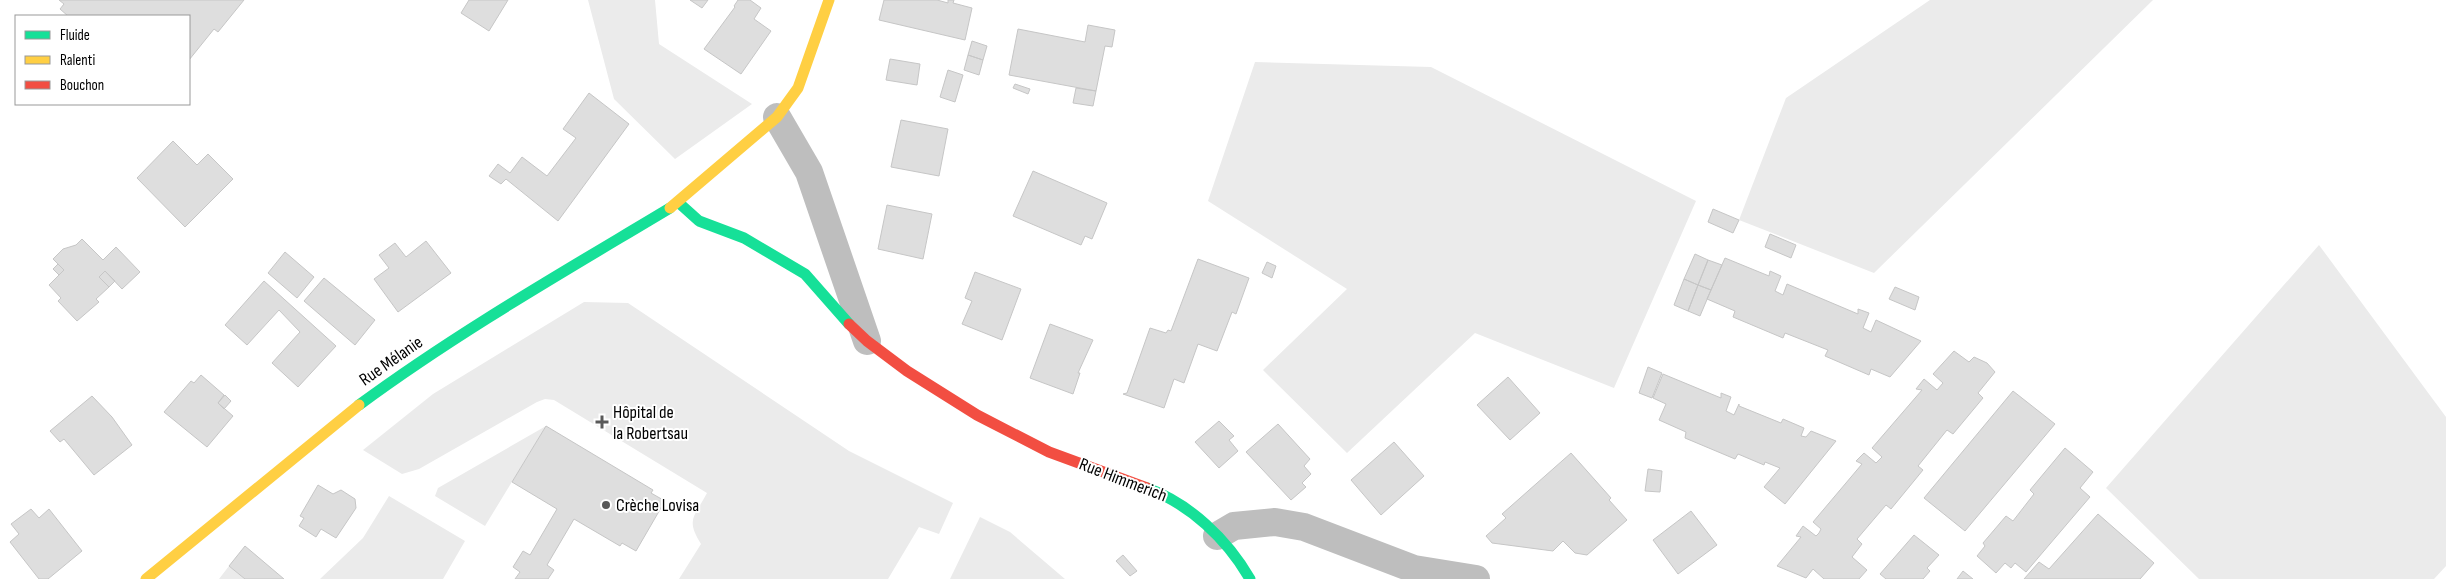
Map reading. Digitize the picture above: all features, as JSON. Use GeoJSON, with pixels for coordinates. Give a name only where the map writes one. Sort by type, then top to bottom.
{"type":"FeatureCollection","features":[{"type":"Feature","properties":{"kind":"street"},"geometry":{"type":"LineString","coordinates":[[829,0],[798,88],[777,117],[809,172],[867,341]]}},
{"type":"Feature","properties":{"kind":"street","name":"Rue Mélanie"},"geometry":{"type":"LineString","coordinates":[[146,579],[339,420],[414,365],[477,324],[679,203],[777,117]]}},
{"type":"Feature","properties":{"kind":"street","name":"Rue Himmerich"},"geometry":{"type":"LineString","coordinates":[[679,203],[699,221],[744,238],[805,274],[837,313],[867,341],[914,375],[976,415],[1049,452],[1165,495],[1193,512],[1239,560],[1250,579]]}},
{"type":"Feature","properties":{"kind":"street"},"geometry":{"type":"LineString","coordinates":[[1217,536],[1234,526],[1276,522],[1304,527],[1414,568],[1476,579]]}},
{"type":"Feature","properties":{"kind":"shaded area"},"geometry":{"type":"Polygon","coordinates":[[[588,0],[655,0],[659,44],[752,104],[675,159],[614,99],[588,0]]]}},
{"type":"Feature","properties":{"kind":"shaded area"},"geometry":{"type":"Polygon","coordinates":[[[1930,0],[2153,0],[1874,273],[1739,220],[1786,98],[1930,0]]]}},
{"type":"Feature","properties":{"kind":"shaded area"},"geometry":{"type":"Polygon","coordinates":[[[1255,62],[1431,67],[1696,201],[1614,388],[1475,333],[1347,453],[1263,370],[1347,289],[1208,201],[1255,62]]]}},
{"type":"Feature","properties":{"kind":"shaded area"},"geometry":{"type":"Polygon","coordinates":[[[2319,245],[2446,417],[2446,566],[2434,579],[2199,579],[2106,488],[2319,245]]]}},
{"type":"Feature","properties":{"kind":"shaded area"},"geometry":{"type":"Polygon","coordinates":[[[584,302],[628,303],[849,451],[953,503],[939,534],[919,527],[888,579],[679,579],[701,544],[696,536],[693,523],[696,513],[707,493],[554,400],[545,399],[537,402],[419,469],[402,474],[363,450],[433,394],[584,302]]]}},
{"type":"Feature","properties":{"kind":"shaded area"},"geometry":{"type":"Polygon","coordinates":[[[546,426],[485,526],[435,496],[438,488],[546,426]]]}},
{"type":"Feature","properties":{"kind":"shaded area"},"geometry":{"type":"Polygon","coordinates":[[[389,496],[465,541],[443,579],[320,579],[363,538],[389,496]]]}},
{"type":"Feature","properties":{"kind":"shaded area"},"geometry":{"type":"Polygon","coordinates":[[[980,517],[1010,532],[1065,579],[950,579],[980,517]]]}},
{"type":"Feature","properties":{"kind":"shaded area"},"geometry":{"type":"Polygon","coordinates":[[[229,566],[245,579],[219,579],[229,566]]]}},
{"type":"Feature","properties":{"kind":"building"},"geometry":{"type":"Polygon","coordinates":[[[59,0],[244,0],[218,32],[214,29],[190,59],[190,15],[67,15],[60,9],[64,4],[59,0]]]}},
{"type":"Feature","properties":{"kind":"building"},"geometry":{"type":"Polygon","coordinates":[[[469,0],[508,0],[489,31],[461,13],[469,0]]]}},
{"type":"Feature","properties":{"kind":"building"},"geometry":{"type":"Polygon","coordinates":[[[690,0],[708,0],[702,8],[690,0]]]}},
{"type":"Feature","properties":{"kind":"building"},"geometry":{"type":"Polygon","coordinates":[[[738,0],[750,0],[761,8],[754,19],[771,31],[741,74],[704,49],[735,7],[738,0]]]}},
{"type":"Feature","properties":{"kind":"building"},"geometry":{"type":"Polygon","coordinates":[[[884,0],[937,0],[948,3],[948,0],[954,0],[953,3],[972,8],[965,40],[879,20],[884,0]]]}},
{"type":"Feature","properties":{"kind":"building"},"geometry":{"type":"Polygon","coordinates":[[[1088,25],[1115,30],[1112,47],[1105,46],[1096,91],[1009,75],[1018,29],[1085,42],[1088,25]]]}},
{"type":"Feature","properties":{"kind":"building"},"geometry":{"type":"Polygon","coordinates":[[[972,41],[987,46],[983,60],[968,55],[972,41]]]}},
{"type":"Feature","properties":{"kind":"building"},"geometry":{"type":"Polygon","coordinates":[[[968,55],[983,60],[979,75],[964,70],[968,55]]]}},
{"type":"Feature","properties":{"kind":"building"},"geometry":{"type":"Polygon","coordinates":[[[890,59],[920,64],[917,85],[886,80],[890,59]]]}},
{"type":"Feature","properties":{"kind":"building"},"geometry":{"type":"Polygon","coordinates":[[[948,70],[963,75],[955,102],[940,97],[948,70]]]}},
{"type":"Feature","properties":{"kind":"building"},"geometry":{"type":"Polygon","coordinates":[[[1015,84],[1030,89],[1028,94],[1013,88],[1015,84]]]}},
{"type":"Feature","properties":{"kind":"building"},"geometry":{"type":"Polygon","coordinates":[[[1076,88],[1096,91],[1093,106],[1073,103],[1076,88]]]}},
{"type":"Feature","properties":{"kind":"building"},"geometry":{"type":"Polygon","coordinates":[[[589,93],[629,124],[558,221],[506,179],[501,184],[489,176],[498,164],[510,173],[522,157],[547,176],[576,138],[563,129],[589,93]]]}},
{"type":"Feature","properties":{"kind":"building"},"geometry":{"type":"Polygon","coordinates":[[[901,120],[948,129],[939,176],[891,167],[901,120]]]}},
{"type":"Feature","properties":{"kind":"building"},"geometry":{"type":"Polygon","coordinates":[[[173,141],[197,165],[208,154],[233,179],[185,227],[137,178],[173,141]]]}},
{"type":"Feature","properties":{"kind":"building"},"geometry":{"type":"Polygon","coordinates":[[[1033,171],[1107,203],[1092,239],[1085,236],[1081,245],[1013,216],[1033,171]]]}},
{"type":"Feature","properties":{"kind":"building"},"geometry":{"type":"Polygon","coordinates":[[[887,205],[932,214],[923,259],[878,249],[887,205]]]}},
{"type":"Feature","properties":{"kind":"building"},"geometry":{"type":"Polygon","coordinates":[[[1713,209],[1739,220],[1733,233],[1708,222],[1713,209]]]}},
{"type":"Feature","properties":{"kind":"building"},"geometry":{"type":"Polygon","coordinates":[[[1770,234],[1796,245],[1791,258],[1765,247],[1770,234]]]}},
{"type":"Feature","properties":{"kind":"building"},"geometry":{"type":"Polygon","coordinates":[[[82,239],[103,260],[116,247],[140,272],[122,289],[105,271],[99,277],[109,287],[96,299],[99,302],[77,321],[58,301],[61,298],[49,285],[64,270],[53,259],[63,249],[76,245],[82,239]]]}},
{"type":"Feature","properties":{"kind":"building"},"geometry":{"type":"Polygon","coordinates":[[[426,241],[451,273],[398,312],[374,279],[389,268],[379,255],[395,243],[406,257],[426,241]]]}},
{"type":"Feature","properties":{"kind":"building"},"geometry":{"type":"Polygon","coordinates":[[[285,252],[314,277],[297,298],[268,273],[285,252]]]}},
{"type":"Feature","properties":{"kind":"building"},"geometry":{"type":"Polygon","coordinates":[[[1695,254],[1708,260],[1698,285],[1684,279],[1695,254]]]}},
{"type":"Feature","properties":{"kind":"building"},"geometry":{"type":"Polygon","coordinates":[[[1725,258],[1769,276],[1770,271],[1781,276],[1775,291],[1783,295],[1787,284],[1858,314],[1858,309],[1869,313],[1863,328],[1871,332],[1876,320],[1921,341],[1890,377],[1871,369],[1869,375],[1825,356],[1828,350],[1785,333],[1783,338],[1733,317],[1735,311],[1707,299],[1725,258]]]}},
{"type":"Feature","properties":{"kind":"building"},"geometry":{"type":"Polygon","coordinates":[[[1198,259],[1249,278],[1236,314],[1232,312],[1217,351],[1198,344],[1184,383],[1174,379],[1164,408],[1123,394],[1127,393],[1150,328],[1166,333],[1168,330],[1171,331],[1198,259]]]}},
{"type":"Feature","properties":{"kind":"building"},"geometry":{"type":"Polygon","coordinates":[[[1708,260],[1722,265],[1711,290],[1698,285],[1708,260]]]}},
{"type":"Feature","properties":{"kind":"building"},"geometry":{"type":"Polygon","coordinates":[[[1267,262],[1276,266],[1272,278],[1262,273],[1267,262]]]}},
{"type":"Feature","properties":{"kind":"building"},"geometry":{"type":"Polygon","coordinates":[[[58,264],[64,270],[59,275],[53,269],[58,264]]]}},
{"type":"Feature","properties":{"kind":"building"},"geometry":{"type":"Polygon","coordinates":[[[105,271],[115,281],[109,287],[99,277],[105,271]]]}},
{"type":"Feature","properties":{"kind":"building"},"geometry":{"type":"Polygon","coordinates":[[[975,272],[1021,289],[1002,340],[962,324],[972,301],[965,298],[975,272]]]}},
{"type":"Feature","properties":{"kind":"building"},"geometry":{"type":"Polygon","coordinates":[[[324,278],[375,320],[355,345],[304,301],[324,278]]]}},
{"type":"Feature","properties":{"kind":"building"},"geometry":{"type":"Polygon","coordinates":[[[1684,279],[1698,285],[1688,311],[1674,305],[1684,279]]]}},
{"type":"Feature","properties":{"kind":"building"},"geometry":{"type":"Polygon","coordinates":[[[264,281],[336,346],[298,387],[272,363],[300,332],[279,310],[247,345],[225,325],[264,281]]]}},
{"type":"Feature","properties":{"kind":"building"},"geometry":{"type":"Polygon","coordinates":[[[1698,285],[1711,290],[1700,316],[1688,311],[1698,285]]]}},
{"type":"Feature","properties":{"kind":"building"},"geometry":{"type":"Polygon","coordinates":[[[1895,287],[1919,297],[1915,310],[1889,299],[1895,287]]]}},
{"type":"Feature","properties":{"kind":"building"},"geometry":{"type":"Polygon","coordinates":[[[1050,324],[1093,340],[1078,373],[1080,373],[1073,394],[1030,378],[1050,324]]]}},
{"type":"Feature","properties":{"kind":"building"},"geometry":{"type":"Polygon","coordinates":[[[1954,351],[1969,362],[1974,357],[1987,363],[1995,372],[1978,393],[1983,398],[1953,434],[1947,430],[1918,466],[1923,470],[1891,509],[1886,505],[1857,539],[1862,544],[1852,557],[1867,570],[1859,579],[1824,579],[1813,569],[1806,578],[1777,566],[1801,537],[1796,536],[1803,526],[1816,536],[1819,533],[1821,529],[1813,522],[1862,464],[1856,461],[1864,453],[1876,463],[1882,457],[1872,448],[1922,390],[1916,389],[1924,379],[1937,390],[1943,383],[1933,374],[1954,351]]]}},
{"type":"Feature","properties":{"kind":"building"},"geometry":{"type":"Polygon","coordinates":[[[1648,367],[1662,373],[1652,398],[1639,393],[1648,367]]]}},
{"type":"Feature","properties":{"kind":"building"},"geometry":{"type":"Polygon","coordinates":[[[1663,374],[1721,398],[1721,393],[1731,397],[1726,411],[1734,415],[1739,404],[1739,406],[1781,423],[1783,419],[1804,428],[1801,436],[1806,437],[1811,431],[1836,441],[1785,504],[1764,487],[1780,468],[1765,462],[1764,465],[1738,454],[1735,459],[1685,438],[1686,432],[1659,420],[1666,404],[1653,398],[1663,374]]]}},
{"type":"Feature","properties":{"kind":"building"},"geometry":{"type":"Polygon","coordinates":[[[201,375],[224,395],[218,403],[233,416],[207,447],[164,412],[191,381],[194,383],[201,375]]]}},
{"type":"Feature","properties":{"kind":"building"},"geometry":{"type":"Polygon","coordinates":[[[1508,377],[1540,413],[1510,440],[1477,405],[1508,377]]]}},
{"type":"Feature","properties":{"kind":"building"},"geometry":{"type":"Polygon","coordinates":[[[2013,391],[2055,424],[1965,531],[1924,498],[2013,391]]]}},
{"type":"Feature","properties":{"kind":"building"},"geometry":{"type":"Polygon","coordinates":[[[225,395],[231,401],[224,409],[218,403],[225,395]]]}},
{"type":"Feature","properties":{"kind":"building"},"geometry":{"type":"Polygon","coordinates":[[[92,396],[112,417],[132,445],[94,475],[64,439],[60,442],[50,431],[92,396]]]}},
{"type":"Feature","properties":{"kind":"building"},"geometry":{"type":"Polygon","coordinates":[[[1219,421],[1234,436],[1229,440],[1238,451],[1219,468],[1195,442],[1219,421]]]}},
{"type":"Feature","properties":{"kind":"building"},"geometry":{"type":"Polygon","coordinates":[[[1278,424],[1310,459],[1304,466],[1311,474],[1302,483],[1306,487],[1291,500],[1246,452],[1278,424]]]}},
{"type":"Feature","properties":{"kind":"building","name":"Crèche Lovisa"},"geometry":{"type":"Polygon","coordinates":[[[546,426],[653,490],[651,493],[665,501],[636,551],[622,543],[620,546],[574,519],[547,565],[554,570],[548,579],[515,579],[520,572],[513,567],[523,551],[530,555],[557,509],[512,482],[546,426]]]}},
{"type":"Feature","properties":{"kind":"building"},"geometry":{"type":"Polygon","coordinates":[[[1394,442],[1424,476],[1381,515],[1351,480],[1394,442]]]}},
{"type":"Feature","properties":{"kind":"building"},"geometry":{"type":"Polygon","coordinates":[[[2065,448],[2093,472],[2080,488],[2090,497],[2026,572],[2015,563],[2011,568],[2005,563],[1996,573],[1977,556],[1985,546],[1983,543],[2006,516],[2013,521],[2034,494],[2030,490],[2065,448]]]}},
{"type":"Feature","properties":{"kind":"building"},"geometry":{"type":"Polygon","coordinates":[[[1571,453],[1611,498],[1609,500],[1627,520],[1587,555],[1575,553],[1563,541],[1553,551],[1492,543],[1486,536],[1506,518],[1502,514],[1571,453]]]}},
{"type":"Feature","properties":{"kind":"building"},"geometry":{"type":"Polygon","coordinates":[[[1648,469],[1662,471],[1660,492],[1645,491],[1648,469]]]}},
{"type":"Feature","properties":{"kind":"building"},"geometry":{"type":"Polygon","coordinates":[[[318,485],[333,494],[341,490],[355,499],[356,508],[336,538],[321,529],[316,537],[299,526],[304,518],[300,516],[318,485]]]}},
{"type":"Feature","properties":{"kind":"building"},"geometry":{"type":"Polygon","coordinates":[[[31,509],[39,518],[49,509],[82,551],[48,579],[39,579],[10,542],[19,534],[11,524],[31,509]]]}},
{"type":"Feature","properties":{"kind":"building"},"geometry":{"type":"Polygon","coordinates":[[[1691,511],[1717,545],[1678,574],[1653,540],[1691,511]]]}},
{"type":"Feature","properties":{"kind":"building"},"geometry":{"type":"Polygon","coordinates":[[[2098,514],[2154,563],[2140,579],[2024,579],[2039,562],[2049,569],[2098,514]]]}},
{"type":"Feature","properties":{"kind":"building"},"geometry":{"type":"Polygon","coordinates":[[[1914,535],[1939,555],[1927,568],[1930,571],[1923,579],[1886,579],[1880,574],[1914,535]]]}},
{"type":"Feature","properties":{"kind":"building"},"geometry":{"type":"Polygon","coordinates":[[[245,546],[284,579],[245,579],[229,566],[245,546]]]}},
{"type":"Feature","properties":{"kind":"building"},"geometry":{"type":"Polygon","coordinates":[[[1123,555],[1137,571],[1130,576],[1116,561],[1123,555]]]}},
{"type":"Feature","properties":{"kind":"building"},"geometry":{"type":"Polygon","coordinates":[[[1963,571],[1973,579],[1957,579],[1963,571]]]}},
{"type":"Feature","properties":{"kind":"traffic: fast"},"geometry":{"type":"LineString","coordinates":[[679,203],[699,221],[744,238],[805,274],[849,324]]}},
{"type":"Feature","properties":{"kind":"traffic: fast"},"geometry":{"type":"LineString","coordinates":[[359,405],[473,327],[670,208]]}},
{"type":"Feature","properties":{"kind":"traffic: fast"},"geometry":{"type":"LineString","coordinates":[[1147,488],[1178,503],[1206,524],[1230,550],[1250,579]]}},
{"type":"Feature","properties":{"kind":"traffic: slow"},"geometry":{"type":"LineString","coordinates":[[670,208],[777,117],[798,88],[829,0]]}},
{"type":"Feature","properties":{"kind":"traffic: slow"},"geometry":{"type":"LineString","coordinates":[[146,579],[359,405]]}},
{"type":"Feature","properties":{"kind":"traffic: jam"},"geometry":{"type":"LineString","coordinates":[[849,324],[867,341],[907,371],[977,415],[1049,452],[1147,488]]}},
{"type":"Feature","properties":{"kind":"place","name":"Hôpital de la Robertsau"},"geometry":{"type":"Point","coordinates":[602,422]}},
{"type":"Feature","properties":{"kind":"place","name":"Crèche Lovisa"},"geometry":{"type":"Point","coordinates":[606,505]}}]}
